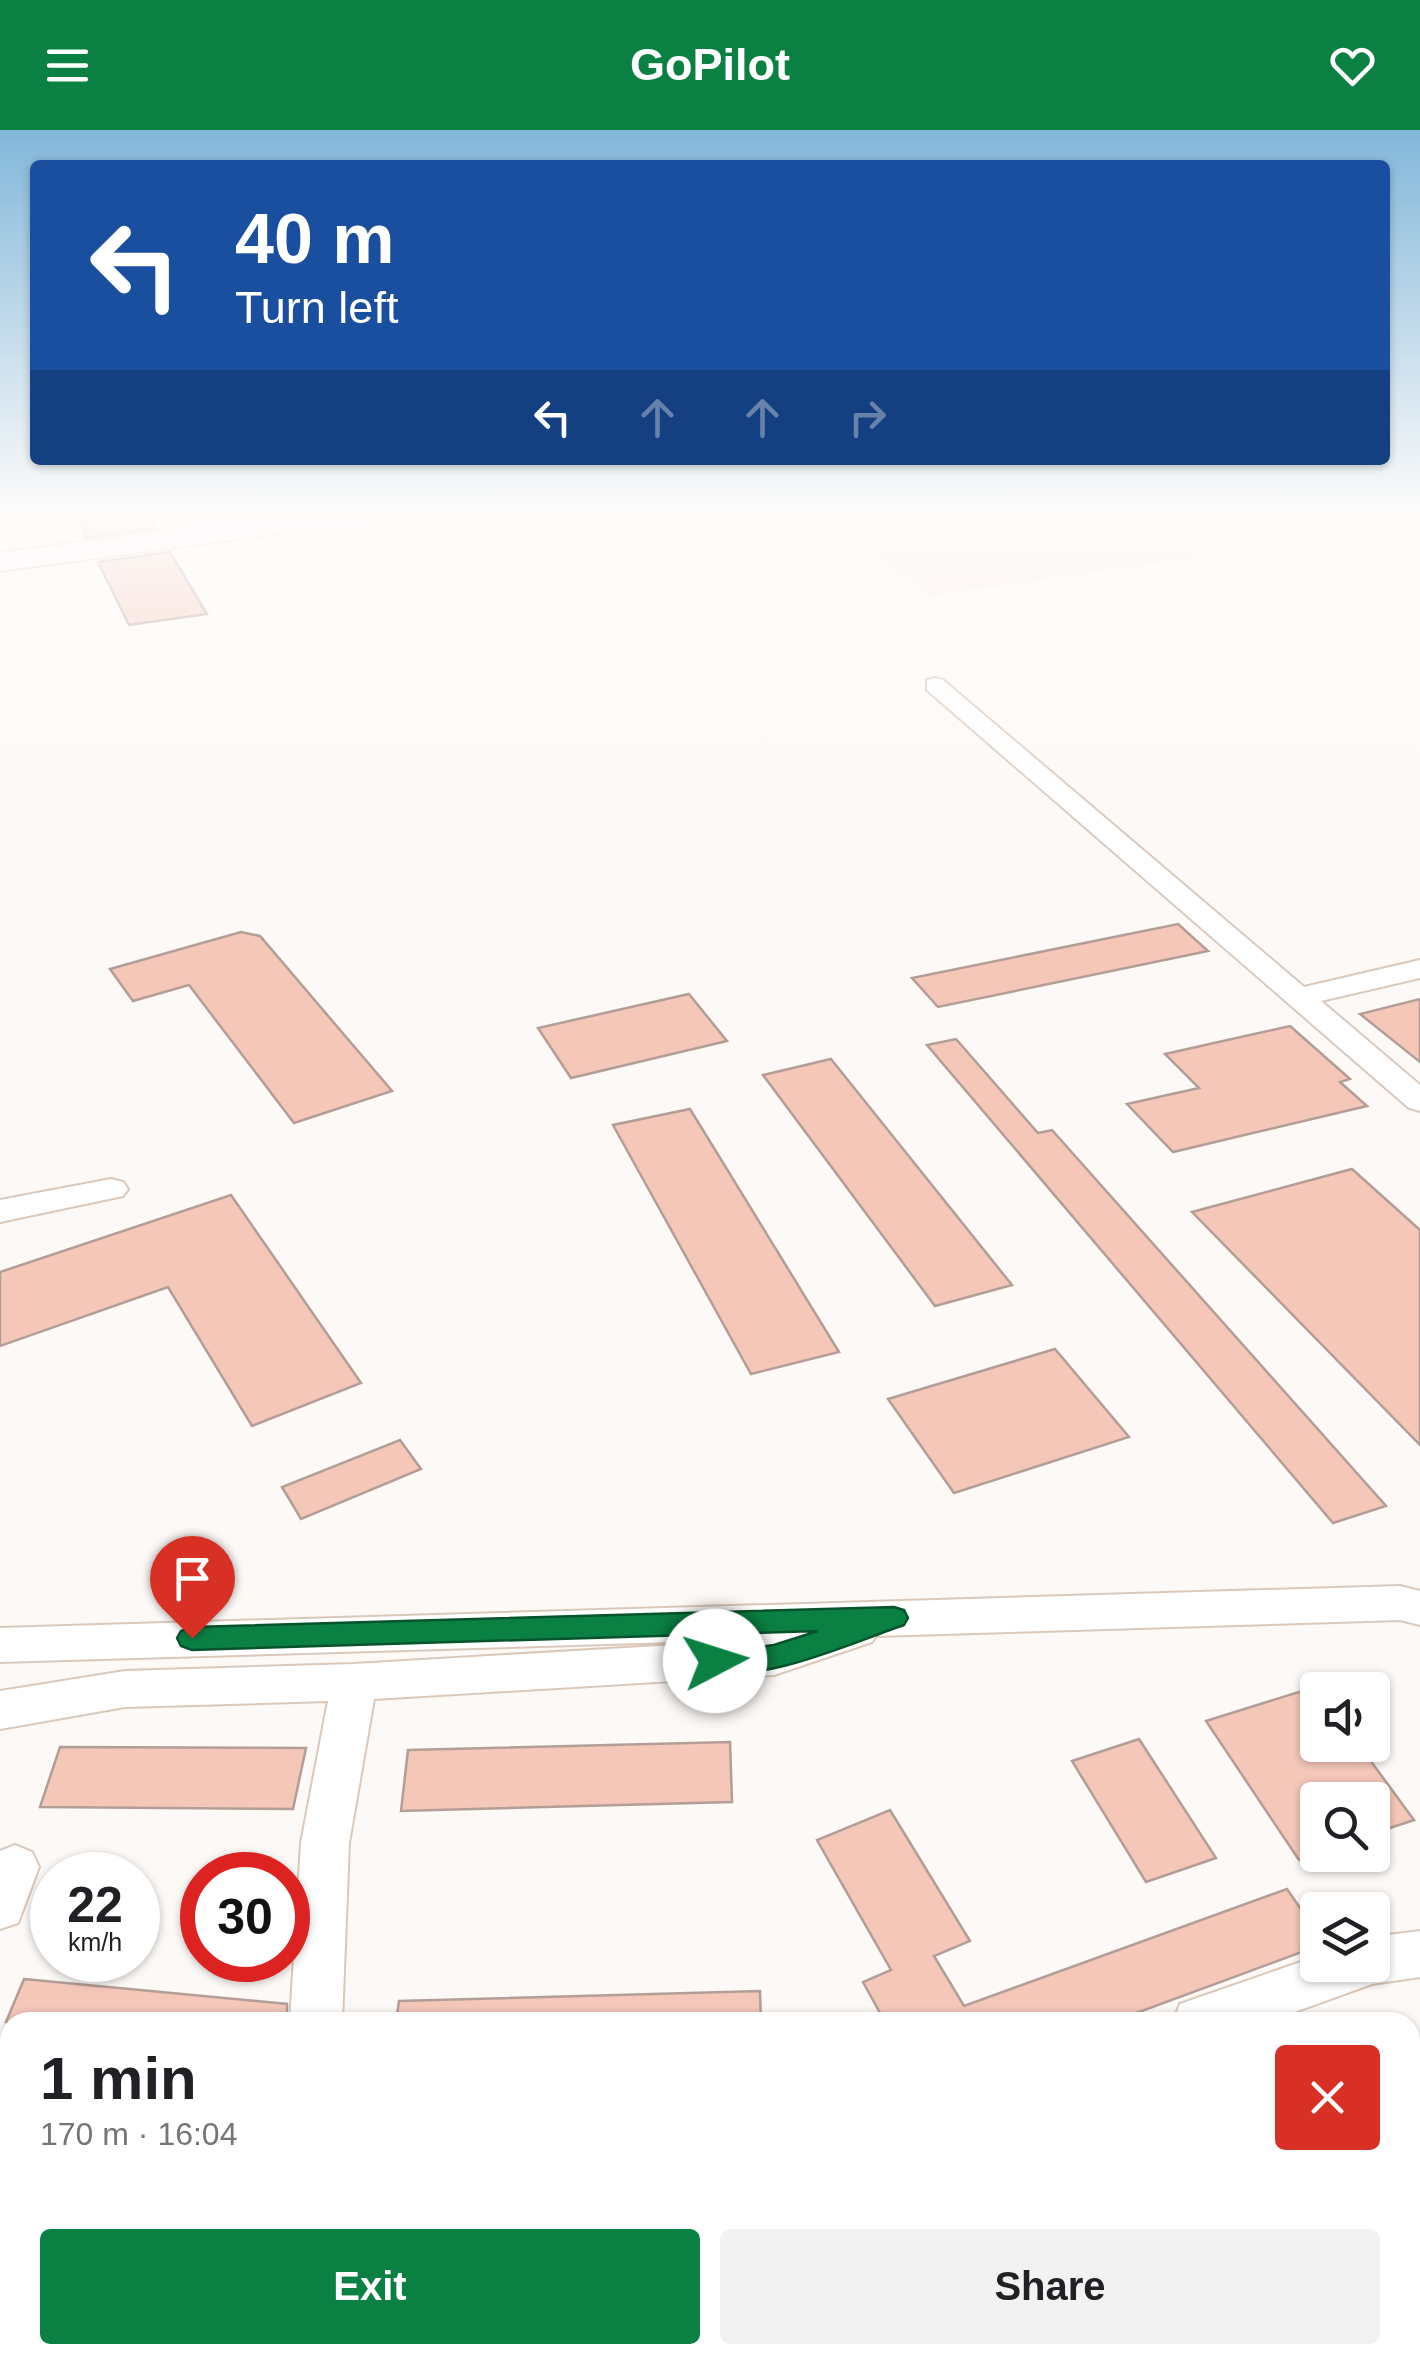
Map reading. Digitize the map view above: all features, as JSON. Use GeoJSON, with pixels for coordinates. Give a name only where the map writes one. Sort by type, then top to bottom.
{"type":"FeatureCollection","features":[{"type":"Feature","properties":{"kind":"street"},"geometry":{"type":"LineString","coordinates":[[935,685],[1420,1102]]}},
{"type":"Feature","properties":{"kind":"street"},"geometry":{"type":"LineString","coordinates":[[1298,997],[1420,969]]}},
{"type":"Feature","properties":{"kind":"street"},"geometry":{"type":"LineString","coordinates":[[0,1211],[111,1189]]}},
{"type":"Feature","properties":{"kind":"street"},"geometry":{"type":"LineString","coordinates":[[0,1645],[1400,1604],[1420,1608]]}},
{"type":"Feature","properties":{"kind":"street"},"geometry":{"type":"LineString","coordinates":[[0,1710],[125,1689],[354,1682],[774,1656],[894,1618]]}},
{"type":"Feature","properties":{"kind":"street"},"geometry":{"type":"LineString","coordinates":[[317,2012],[325,1844],[354,1682]]}},
{"type":"Feature","properties":{"kind":"street"},"geometry":{"type":"LineString","coordinates":[[1390,1958],[1420,1954]]}},
{"type":"Feature","properties":{"kind":"street"},"geometry":{"type":"LineString","coordinates":[[1227,2012],[1313,1982]]}},
{"type":"Feature","properties":{"kind":"building"},"geometry":{"type":"Polygon","coordinates":[[[126,618],[177,618],[129,625],[126,618]]]}},
{"type":"Feature","properties":{"kind":"building"},"geometry":{"type":"Polygon","coordinates":[[[1178,924],[1208,951],[938,1007],[912,978],[1178,924]]]}},
{"type":"Feature","properties":{"kind":"building"},"geometry":{"type":"Polygon","coordinates":[[[241,932],[260,936],[392,1091],[294,1123],[189,985],[133,1001],[110,969],[241,932]]]}},
{"type":"Feature","properties":{"kind":"building"},"geometry":{"type":"Polygon","coordinates":[[[689,994],[727,1041],[571,1078],[538,1028],[689,994]]]}},
{"type":"Feature","properties":{"kind":"building"},"geometry":{"type":"Polygon","coordinates":[[[1420,999],[1420,1062],[1360,1014],[1420,999]]]}},
{"type":"Feature","properties":{"kind":"building"},"geometry":{"type":"Polygon","coordinates":[[[1290,1026],[1350,1079],[1340,1082],[1367,1106],[1173,1152],[1127,1104],[1199,1088],[1165,1054],[1290,1026]]]}},
{"type":"Feature","properties":{"kind":"building"},"geometry":{"type":"Polygon","coordinates":[[[956,1039],[1038,1133],[1052,1130],[1386,1506],[1333,1523],[927,1045],[956,1039]]]}},
{"type":"Feature","properties":{"kind":"building"},"geometry":{"type":"Polygon","coordinates":[[[831,1059],[1012,1285],[935,1306],[763,1075],[831,1059]]]}},
{"type":"Feature","properties":{"kind":"building"},"geometry":{"type":"Polygon","coordinates":[[[690,1109],[839,1352],[751,1374],[613,1125],[690,1109]]]}},
{"type":"Feature","properties":{"kind":"building"},"geometry":{"type":"Polygon","coordinates":[[[1352,1169],[1420,1230],[1420,1445],[1192,1212],[1352,1169]]]}},
{"type":"Feature","properties":{"kind":"building"},"geometry":{"type":"Polygon","coordinates":[[[231,1195],[361,1383],[252,1426],[168,1287],[0,1346],[0,1272],[231,1195]]]}},
{"type":"Feature","properties":{"kind":"building"},"geometry":{"type":"Polygon","coordinates":[[[1055,1349],[1129,1437],[954,1493],[888,1399],[1055,1349]]]}},
{"type":"Feature","properties":{"kind":"building"},"geometry":{"type":"Polygon","coordinates":[[[400,1440],[421,1469],[301,1519],[282,1487],[400,1440]]]}},
{"type":"Feature","properties":{"kind":"building"},"geometry":{"type":"Polygon","coordinates":[[[1300,1692],[1300,1762],[1371,1762],[1386,1782],[1300,1782],[1299,1860],[1206,1721],[1300,1692]]]}},
{"type":"Feature","properties":{"kind":"building"},"geometry":{"type":"Polygon","coordinates":[[[1139,1739],[1216,1858],[1146,1882],[1072,1761],[1139,1739]]]}},
{"type":"Feature","properties":{"kind":"building"},"geometry":{"type":"Polygon","coordinates":[[[730,1742],[732,1802],[401,1811],[408,1750],[730,1742]]]}},
{"type":"Feature","properties":{"kind":"building"},"geometry":{"type":"Polygon","coordinates":[[[60,1747],[306,1748],[293,1809],[40,1807],[60,1747]]]}},
{"type":"Feature","properties":{"kind":"building"},"geometry":{"type":"Polygon","coordinates":[[[1390,1787],[1414,1820],[1390,1828],[1390,1787]]]}},
{"type":"Feature","properties":{"kind":"building"},"geometry":{"type":"Polygon","coordinates":[[[890,1810],[970,1941],[934,1956],[964,2006],[1287,1889],[1300,1908],[1300,1953],[1139,2012],[880,2012],[863,1982],[891,1970],[817,1840],[890,1810]]]}},
{"type":"Feature","properties":{"kind":"building"},"geometry":{"type":"Polygon","coordinates":[[[24,1979],[287,2004],[287,2012],[10,2012],[24,1979]]]}},
{"type":"Feature","properties":{"kind":"building"},"geometry":{"type":"Polygon","coordinates":[[[760,1991],[761,2012],[397,2012],[399,2001],[760,1991]]]}},
{"type":"Feature","properties":{"kind":"route"},"geometry":{"type":"LineString","coordinates":[[192,1638],[894,1618],[774,1656],[715,1661]]}}]}
